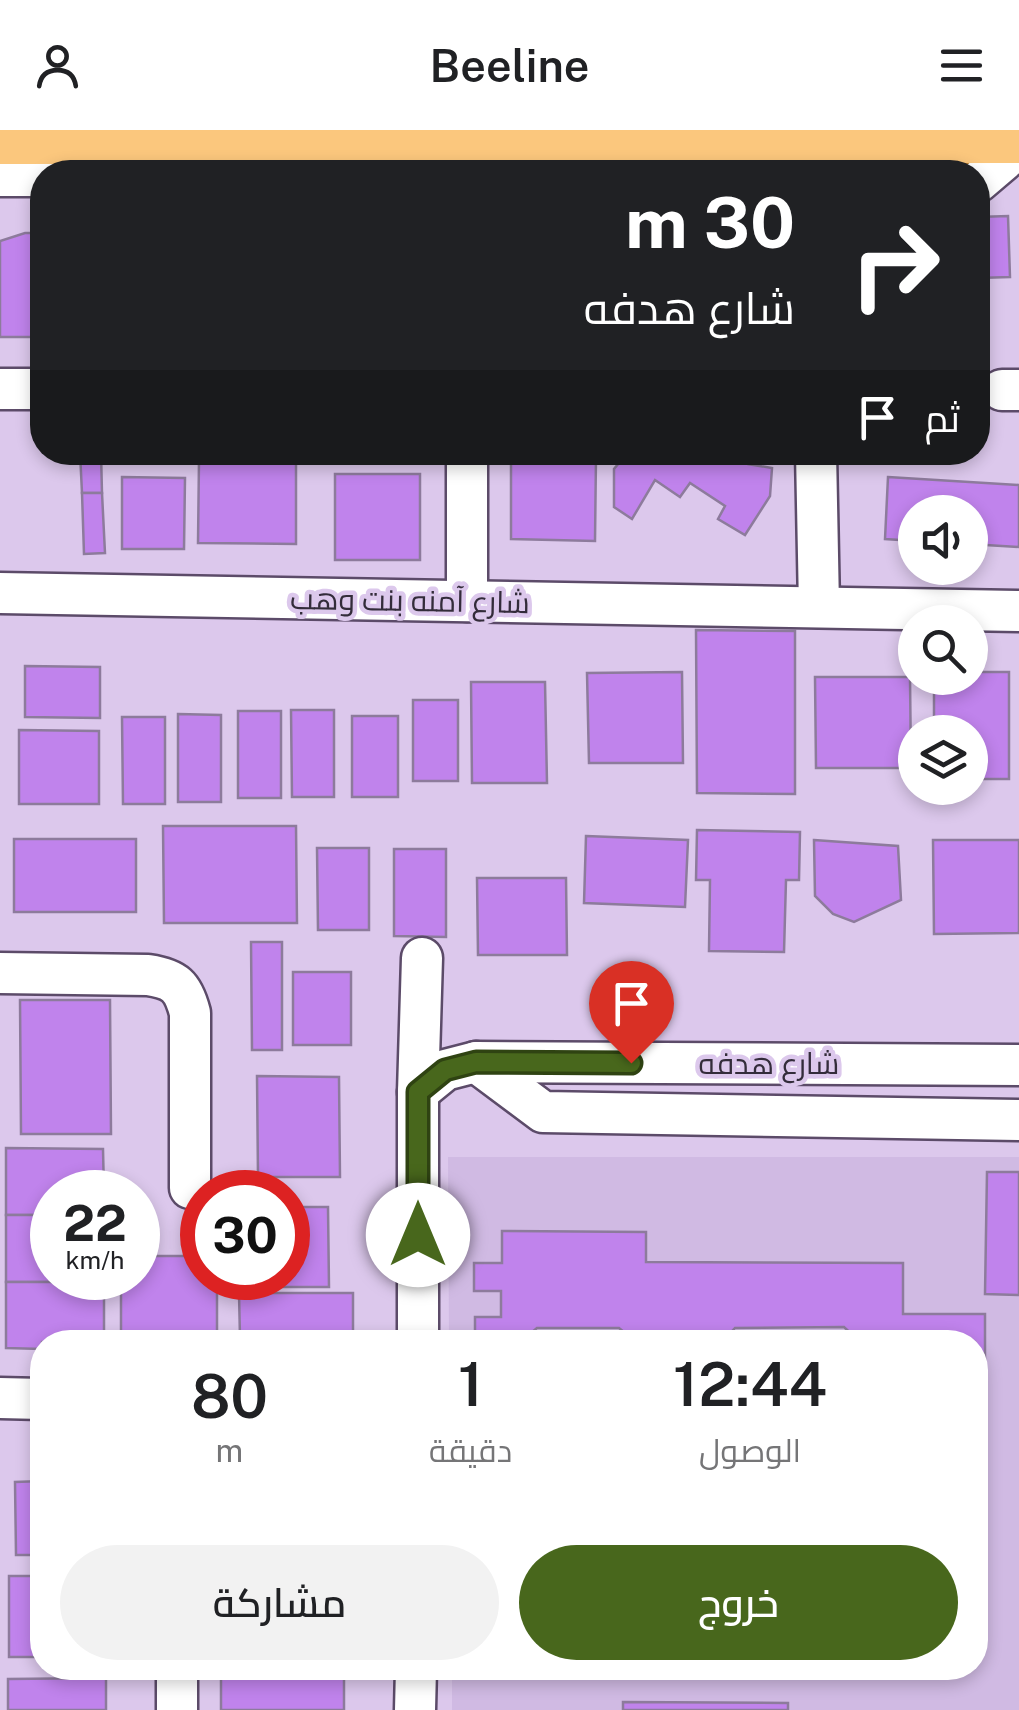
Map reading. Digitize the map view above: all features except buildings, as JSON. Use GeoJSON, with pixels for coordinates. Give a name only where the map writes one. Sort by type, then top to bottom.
{"type":"FeatureCollection","features":[{"type":"Feature","properties":{"kind":"main road"},"geometry":{"type":"LineString","coordinates":[[0,138],[1019,137]]}},
{"type":"Feature","properties":{"kind":"street"},"geometry":{"type":"LineString","coordinates":[[578,139],[616,160]]}},
{"type":"Feature","properties":{"kind":"street"},"geometry":{"type":"LineString","coordinates":[[990,172],[1019,147]]}},
{"type":"Feature","properties":{"kind":"street"},"geometry":{"type":"LineString","coordinates":[[0,176],[30,176]]}},
{"type":"Feature","properties":{"kind":"street"},"geometry":{"type":"LineString","coordinates":[[0,389],[30,389]]}},
{"type":"Feature","properties":{"kind":"street"},"geometry":{"type":"LineString","coordinates":[[467,600],[468,465]]}},
{"type":"Feature","properties":{"kind":"street"},"geometry":{"type":"LineString","coordinates":[[816,465],[819,607]]}},
{"type":"Feature","properties":{"kind":"street","name":"شارع آمنه بنت وهب"},"geometry":{"type":"LineString","coordinates":[[0,593],[1019,611]]}},
{"type":"Feature","properties":{"kind":"street"},"geometry":{"type":"LineString","coordinates":[[418,1330],[422,958]]}},
{"type":"Feature","properties":{"kind":"street"},"geometry":{"type":"LineString","coordinates":[[0,973],[148,975],[171,978],[184,991],[190,1012],[190,1170]]}},
{"type":"Feature","properties":{"kind":"street"},"geometry":{"type":"LineString","coordinates":[[476,1062],[543,1112],[1019,1120]]}},
{"type":"Feature","properties":{"kind":"street","name":"شارع هدفه"},"geometry":{"type":"LineString","coordinates":[[418,1092],[445,1070],[476,1062],[1019,1065]]}},
{"type":"Feature","properties":{"kind":"street"},"geometry":{"type":"LineString","coordinates":[[0,1398],[30,1399]]}},
{"type":"Feature","properties":{"kind":"street"},"geometry":{"type":"LineString","coordinates":[[177,1710],[178,1680]]}},
{"type":"Feature","properties":{"kind":"street"},"geometry":{"type":"LineString","coordinates":[[416,1680],[416,1710]]}},
{"type":"Feature","properties":{"kind":"shaded area"},"geometry":{"type":"Polygon","coordinates":[[[448,1157],[1019,1157],[1019,1710],[452,1710],[452,1680],[988,1680],[988,1330],[449,1330],[448,1157]]]}},
{"type":"Feature","properties":{"kind":"route"},"geometry":{"type":"LineString","coordinates":[[418,1235],[418,1092],[445,1070],[476,1062],[631,1063]]}}]}
